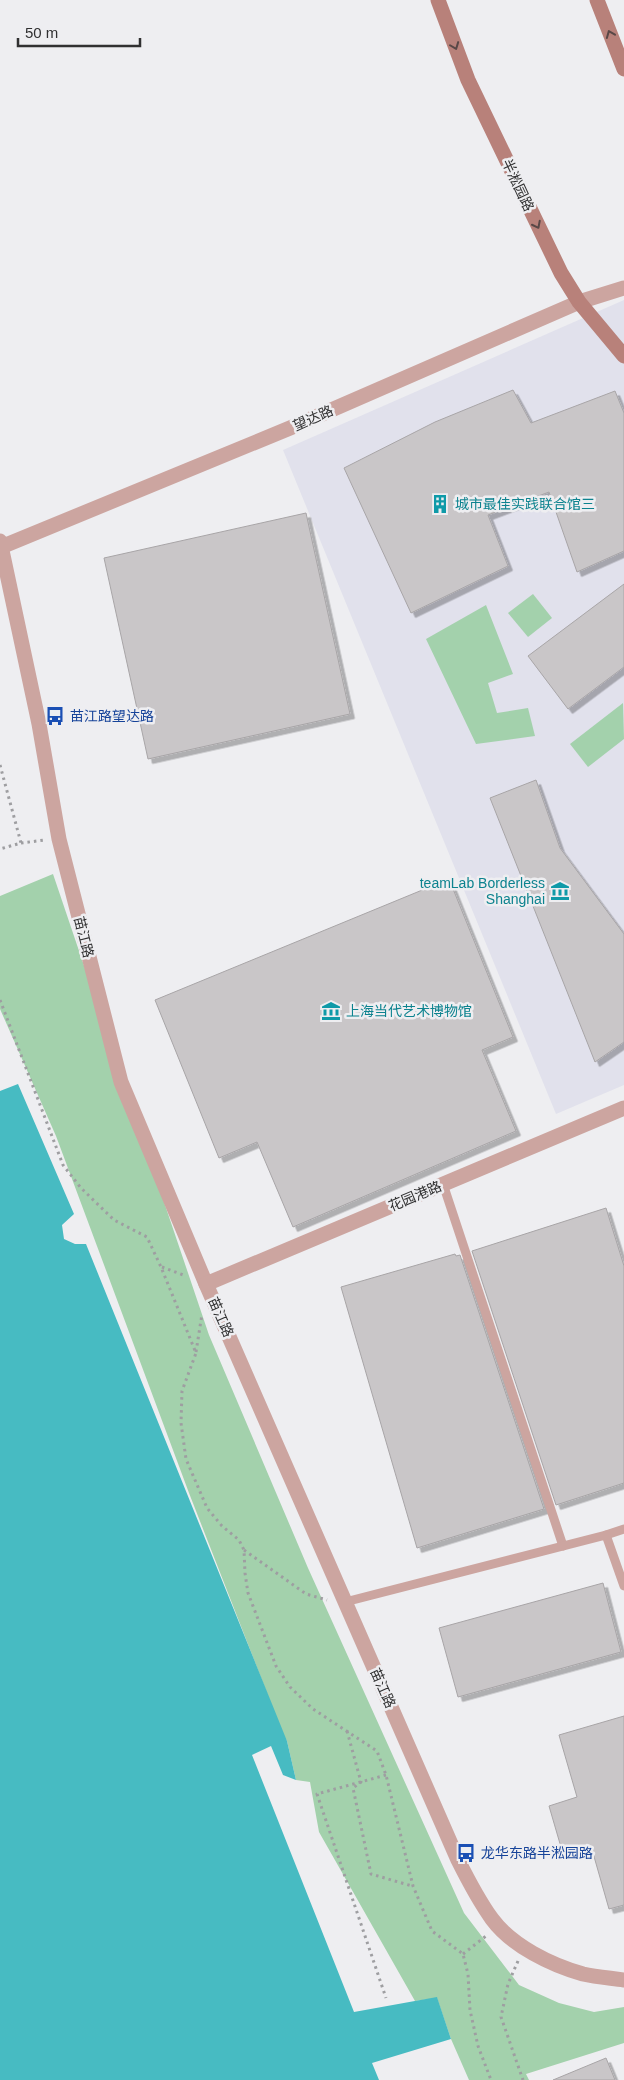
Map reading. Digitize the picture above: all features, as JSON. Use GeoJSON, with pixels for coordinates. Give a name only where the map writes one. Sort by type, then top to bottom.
{"type":"FeatureCollection","features":[{"type":"Feature","properties":{"kind":"main road","name":"半淞园路"},"geometry":{"type":"LineString","coordinates":[[438,0],[468,80],[561,273],[578,302],[624,356]]}},
{"type":"Feature","properties":{"kind":"main road"},"geometry":{"type":"LineString","coordinates":[[597,0],[624,69]]}},
{"type":"Feature","properties":{"kind":"street","name":"望达路"},"geometry":{"type":"LineString","coordinates":[[1,544],[290,428],[578,302],[624,288]]}},
{"type":"Feature","properties":{"kind":"street","name":"苗江路"},"geometry":{"type":"LineString","coordinates":[[1,544],[39,724],[59,839],[121,1082],[206,1284],[458,1860],[476,1894],[499,1926],[524,1947],[551,1962],[583,1974],[624,1980]]}},
{"type":"Feature","properties":{"kind":"street","name":"花园港路"},"geometry":{"type":"LineString","coordinates":[[206,1284],[624,1108]]}},
{"type":"Feature","properties":{"kind":"lane"},"geometry":{"type":"LineString","coordinates":[[443,1184],[562,1546]]}},
{"type":"Feature","properties":{"kind":"lane"},"geometry":{"type":"LineString","coordinates":[[345,1602],[624,1529]]}},
{"type":"Feature","properties":{"kind":"lane"},"geometry":{"type":"LineString","coordinates":[[606,1535],[624,1586]]}},
{"type":"Feature","properties":{"kind":"path"},"geometry":{"type":"LineString","coordinates":[[0,765],[21,843]]}},
{"type":"Feature","properties":{"kind":"path"},"geometry":{"type":"LineString","coordinates":[[0,849],[21,843],[59,839]]}},
{"type":"Feature","properties":{"kind":"path"},"geometry":{"type":"LineString","coordinates":[[0,1000],[63,1165],[82,1188],[114,1220],[147,1238],[161,1267],[196,1353]]}},
{"type":"Feature","properties":{"kind":"path"},"geometry":{"type":"LineString","coordinates":[[161,1267],[206,1284]]}},
{"type":"Feature","properties":{"kind":"path"},"geometry":{"type":"LineString","coordinates":[[202,1313],[196,1353],[182,1391],[182,1423],[186,1459],[207,1508],[222,1526],[239,1540],[244,1550],[248,1594],[276,1666],[312,1709],[377,1751],[386,1775],[413,1886],[432,1930],[463,1954],[468,1974],[470,2010],[478,2046],[491,2080]]}},
{"type":"Feature","properties":{"kind":"path"},"geometry":{"type":"LineString","coordinates":[[244,1550],[306,1594],[345,1602]]}},
{"type":"Feature","properties":{"kind":"path"},"geometry":{"type":"LineString","coordinates":[[346,1730],[361,1782]]}},
{"type":"Feature","properties":{"kind":"path"},"geometry":{"type":"LineString","coordinates":[[386,1775],[317,1794],[386,1998]]}},
{"type":"Feature","properties":{"kind":"path"},"geometry":{"type":"LineString","coordinates":[[361,1782],[353,1788],[371,1874],[413,1886]]}},
{"type":"Feature","properties":{"kind":"path"},"geometry":{"type":"LineString","coordinates":[[463,1954],[499,1926]]}},
{"type":"Feature","properties":{"kind":"path"},"geometry":{"type":"LineString","coordinates":[[523,2080],[501,2017],[508,1984],[524,1947]]}},
{"type":"Feature","properties":{"kind":"shaded area"},"geometry":{"type":"Polygon","coordinates":[[[624,300],[624,1085],[556,1114],[283,450],[624,300]]]}},
{"type":"Feature","properties":{"kind":"green space"},"geometry":{"type":"Polygon","coordinates":[[[533,594],[552,618],[528,637],[508,613],[533,594]]]}},
{"type":"Feature","properties":{"kind":"green space"},"geometry":{"type":"Polygon","coordinates":[[[486,605],[513,674],[488,683],[497,713],[528,708],[535,736],[476,744],[426,639],[486,605]]]}},
{"type":"Feature","properties":{"kind":"green space"},"geometry":{"type":"Polygon","coordinates":[[[623,703],[624,739],[588,767],[570,744],[623,703]]]}},
{"type":"Feature","properties":{"kind":"green space"},"geometry":{"type":"Polygon","coordinates":[[[53,874],[209,1335],[308,1568],[464,1913],[519,1985],[559,2003],[594,2012],[624,2007],[624,2043],[526,2074],[529,2080],[469,2080],[451,2039],[437,1998],[415,2001],[319,1832],[310,1782],[296,1780],[287,1741],[189,1493],[56,1136],[0,1009],[0,896],[53,874]]]}},
{"type":"Feature","properties":{"kind":"water"},"geometry":{"type":"Polygon","coordinates":[[[18,1084],[74,1214],[62,1225],[64,1239],[75,1244],[86,1244],[287,1741],[296,1780],[283,1775],[271,1746],[252,1755],[354,2012],[437,1997],[451,2039],[372,2063],[379,2080],[0,2080],[0,1091],[18,1084]]]}},
{"type":"Feature","properties":{"kind":"building","name":"城市最佳实践联合馆三"},"geometry":{"type":"Polygon","coordinates":[[[513,390],[531,423],[615,391],[624,413],[624,551],[577,572],[549,492],[488,515],[508,566],[411,613],[344,468],[435,422],[513,390]]]}},
{"type":"Feature","properties":{"kind":"building"},"geometry":{"type":"Polygon","coordinates":[[[306,513],[350,714],[148,759],[104,558],[306,513]]]}},
{"type":"Feature","properties":{"kind":"building"},"geometry":{"type":"Polygon","coordinates":[[[624,584],[624,667],[568,709],[528,656],[624,584]]]}},
{"type":"Feature","properties":{"kind":"building","name":"teamLab Borderless Shanghai"},"geometry":{"type":"Polygon","coordinates":[[[536,780],[560,848],[624,934],[624,1042],[595,1062],[490,798],[536,780]]]}},
{"type":"Feature","properties":{"kind":"building","name":"上海当代艺术博物馆"},"geometry":{"type":"Polygon","coordinates":[[[449,879],[513,1037],[482,1050],[516,1131],[293,1227],[257,1142],[219,1158],[155,1000],[449,879]]]}},
{"type":"Feature","properties":{"kind":"building"},"geometry":{"type":"Polygon","coordinates":[[[606,1208],[624,1266],[624,1483],[556,1505],[472,1251],[606,1208]]]}},
{"type":"Feature","properties":{"kind":"building"},"geometry":{"type":"Polygon","coordinates":[[[455,1254],[456,1256],[460,1255],[544,1509],[417,1548],[341,1287],[455,1254]]]}},
{"type":"Feature","properties":{"kind":"building"},"geometry":{"type":"Polygon","coordinates":[[[603,1583],[621,1652],[458,1697],[439,1628],[603,1583]]]}},
{"type":"Feature","properties":{"kind":"building"},"geometry":{"type":"Polygon","coordinates":[[[624,1716],[624,1905],[609,1909],[591,1846],[563,1854],[549,1806],[577,1797],[559,1735],[624,1716]]]}},
{"type":"Feature","properties":{"kind":"building"},"geometry":{"type":"Polygon","coordinates":[[[606,2058],[615,2080],[553,2080],[606,2058]]]}},
{"type":"Feature","properties":{"kind":"place","name":"城市最佳实践联合馆三"},"geometry":{"type":"Point","coordinates":[440,504]}},
{"type":"Feature","properties":{"kind":"place","name":"苗江路望达路"},"geometry":{"type":"Point","coordinates":[55,716]}},
{"type":"Feature","properties":{"kind":"place","name":"teamLab Borderless Shanghai"},"geometry":{"type":"Point","coordinates":[560,891]}},
{"type":"Feature","properties":{"kind":"place","name":"上海当代艺术博物馆"},"geometry":{"type":"Point","coordinates":[331,1011]}},
{"type":"Feature","properties":{"kind":"place","name":"龙华东路半淞园路"},"geometry":{"type":"Point","coordinates":[466,1853]}}]}
